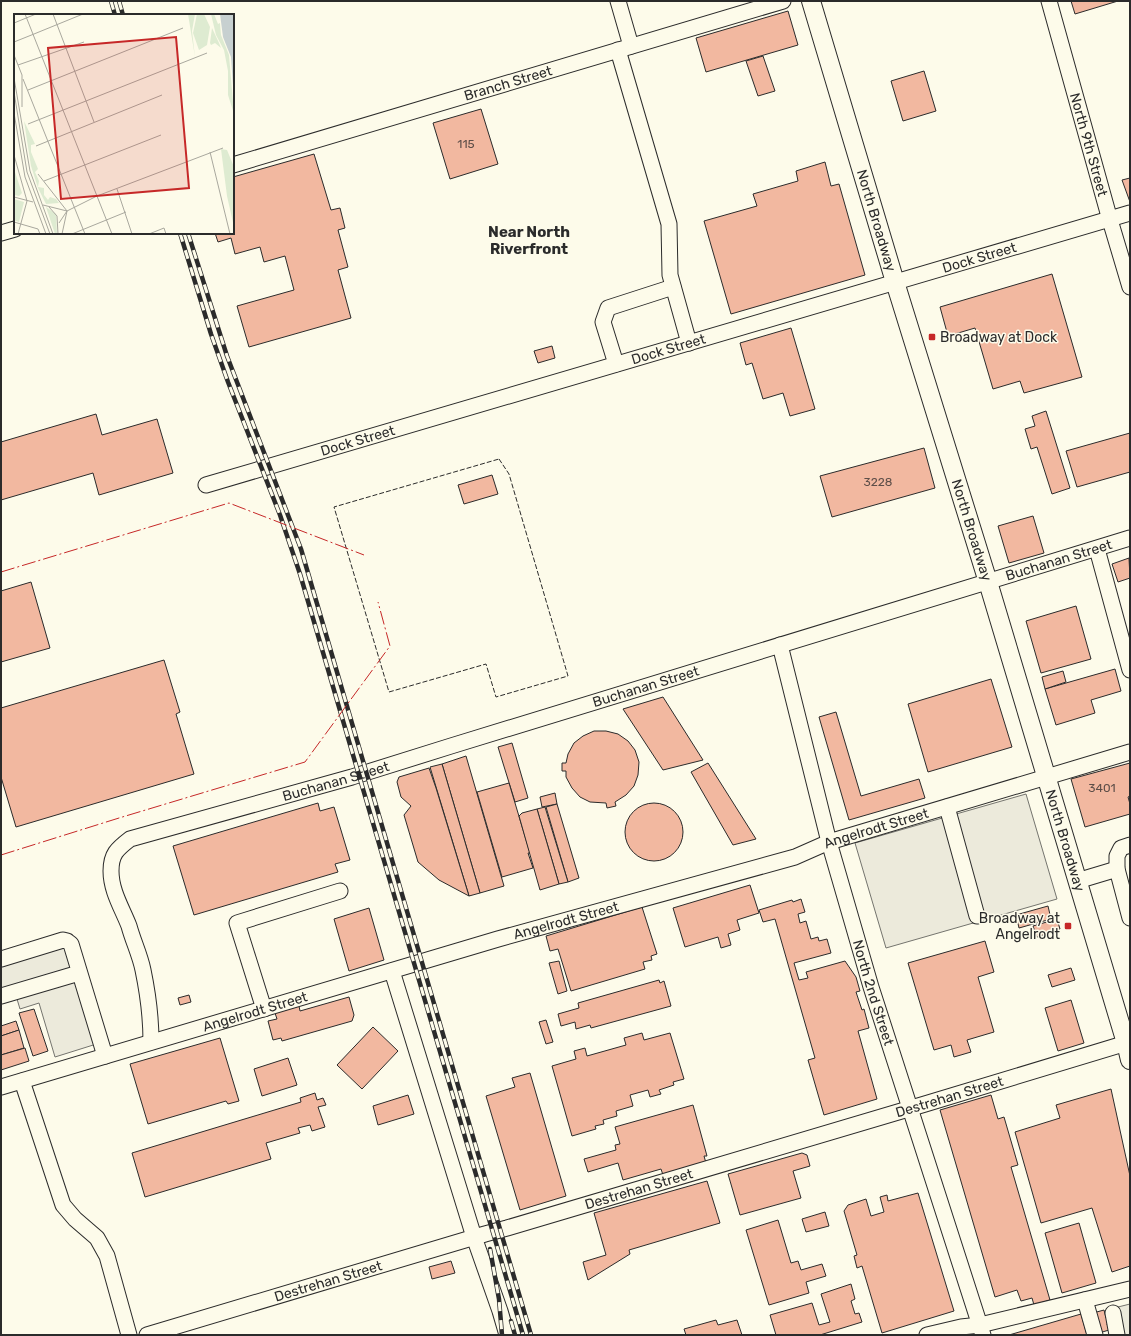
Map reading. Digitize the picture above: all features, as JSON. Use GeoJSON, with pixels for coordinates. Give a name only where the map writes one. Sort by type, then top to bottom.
{"type":"FeatureCollection","features":[{"type":"Feature","properties":{"kind":"main road","name":"North Broadway"},"geometry":{"type":"LineString","coordinates":[[811,1],[895,282],[988,582],[1077,882],[1128,1042],[1130,1060]]}},
{"type":"Feature","properties":{"kind":"street"},"geometry":{"type":"LineString","coordinates":[[618,1],[624,48],[669,224],[670,275],[689,342]]}},
{"type":"Feature","properties":{"kind":"street","name":"Branch Street"},"geometry":{"type":"LineString","coordinates":[[234,165],[783,1]]}},
{"type":"Feature","properties":{"kind":"street","name":"North 9th Street"},"geometry":{"type":"LineString","coordinates":[[1049,1],[1130,287]]}},
{"type":"Feature","properties":{"kind":"street","name":"Dock Street"},"geometry":{"type":"LineString","coordinates":[[206,485],[689,342],[1130,214]]}},
{"type":"Feature","properties":{"kind":"street"},"geometry":{"type":"LineString","coordinates":[[1,233],[14,229]]}},
{"type":"Feature","properties":{"kind":"street"},"geometry":{"type":"LineString","coordinates":[[616,364],[603,322],[608,308],[673,287]]}},
{"type":"Feature","properties":{"kind":"street","name":"Buchanan Street"},"geometry":{"type":"LineString","coordinates":[[152,1042],[151,1014],[143,968],[128,924],[113,889],[111,871],[113,858],[118,848],[130,839],[352,777],[1130,538]]}},
{"type":"Feature","properties":{"kind":"street"},"geometry":{"type":"LineString","coordinates":[[1096,549],[1130,670]]}},
{"type":"Feature","properties":{"kind":"street","name":"North 2nd Street"},"geometry":{"type":"LineString","coordinates":[[780,645],[829,842],[871,987],[981,1330]]}},
{"type":"Feature","properties":{"kind":"street","name":"Angelrodt Street"},"geometry":{"type":"LineString","coordinates":[[1,1087],[498,939],[795,857],[829,842],[1130,752]]}},
{"type":"Feature","properties":{"kind":"street"},"geometry":{"type":"LineString","coordinates":[[947,807],[977,916]]}},
{"type":"Feature","properties":{"kind":"street"},"geometry":{"type":"LineString","coordinates":[[1130,845],[1121,848],[1117,856],[1117,869],[1126,884],[1130,918]]}},
{"type":"Feature","properties":{"kind":"street"},"geometry":{"type":"LineString","coordinates":[[1077,882],[1117,869]]}},
{"type":"Feature","properties":{"kind":"street"},"geometry":{"type":"LineString","coordinates":[[264,1009],[237,923],[340,891]]}},
{"type":"Feature","properties":{"kind":"street"},"geometry":{"type":"LineString","coordinates":[[1,959],[63,940],[68,941],[71,944],[105,1056]]}},
{"type":"Feature","properties":{"kind":"street"},"geometry":{"type":"LineString","coordinates":[[392,971],[474,1237],[507,1335]]}},
{"type":"Feature","properties":{"kind":"street"},"geometry":{"type":"LineString","coordinates":[[1,996],[80,973]]}},
{"type":"Feature","properties":{"kind":"street","name":"Destrehan Street"},"geometry":{"type":"LineString","coordinates":[[147,1335],[910,1109],[1128,1042]]}},
{"type":"Feature","properties":{"kind":"street"},"geometry":{"type":"LineString","coordinates":[[22,1081],[63,1205],[75,1220],[97,1238],[107,1256],[129,1335]]}},
{"type":"Feature","properties":{"kind":"street"},"geometry":{"type":"LineString","coordinates":[[927,1335],[961,1327],[981,1330],[1084,1300],[1130,1289]]}},
{"type":"Feature","properties":{"kind":"street"},"geometry":{"type":"LineString","coordinates":[[1084,1300],[1095,1335]]}},
{"type":"Feature","properties":{"kind":"street"},"geometry":{"type":"LineString","coordinates":[[1113,1313],[1117,1335]]}},
{"type":"Feature","properties":{"kind":"shaded area"},"geometry":{"type":"Polygon","coordinates":[[[1026,794],[1057,899],[886,948],[855,843],[1026,794]]]}},
{"type":"Feature","properties":{"kind":"shaded area"},"geometry":{"type":"Polygon","coordinates":[[[72,934],[106,1041],[55,1057],[39,1003],[20,1009],[17,999],[1,1004],[1,956],[72,934]]]}},
{"type":"Feature","properties":{"kind":"shaded area"},"geometry":{"type":"Polygon","coordinates":[[[1130,1304],[1130,1335],[1121,1335],[1114,1308],[1130,1304]]]}},
{"type":"Feature","properties":{"kind":"building"},"geometry":{"type":"Polygon","coordinates":[[[1071,1],[1118,1],[1075,14],[1071,1]]]}},
{"type":"Feature","properties":{"kind":"building"},"geometry":{"type":"Polygon","coordinates":[[[788,11],[798,45],[706,72],[696,38],[788,11]]]}},
{"type":"Feature","properties":{"kind":"building"},"geometry":{"type":"Polygon","coordinates":[[[763,56],[775,91],[758,96],[746,61],[763,56]]]}},
{"type":"Feature","properties":{"kind":"building"},"geometry":{"type":"Polygon","coordinates":[[[924,71],[936,111],[903,121],[891,81],[924,71]]]}},
{"type":"Feature","properties":{"kind":"building"},"geometry":{"type":"Polygon","coordinates":[[[481,109],[498,164],[450,179],[433,123],[481,109]]]}},
{"type":"Feature","properties":{"kind":"building"},"geometry":{"type":"Polygon","coordinates":[[[314,154],[331,210],[340,208],[345,228],[338,230],[348,267],[338,270],[351,318],[249,347],[237,306],[294,290],[285,256],[264,262],[260,247],[235,254],[231,238],[218,242],[215,234],[234,234],[234,177],[314,154]]]}},
{"type":"Feature","properties":{"kind":"building"},"geometry":{"type":"Polygon","coordinates":[[[825,162],[831,186],[839,184],[865,275],[731,314],[704,221],[757,206],[753,194],[798,181],[796,171],[825,162]]]}},
{"type":"Feature","properties":{"kind":"building"},"geometry":{"type":"Polygon","coordinates":[[[1130,178],[1130,202],[1122,180],[1130,178]]]}},
{"type":"Feature","properties":{"kind":"building"},"geometry":{"type":"Polygon","coordinates":[[[1052,274],[1082,377],[1024,393],[1020,381],[993,389],[975,328],[948,336],[940,307],[1052,274]]]}},
{"type":"Feature","properties":{"kind":"building"},"geometry":{"type":"Polygon","coordinates":[[[791,328],[815,409],[790,416],[783,393],[763,399],[752,363],[746,365],[740,343],[791,328]]]}},
{"type":"Feature","properties":{"kind":"building"},"geometry":{"type":"Polygon","coordinates":[[[552,346],[555,358],[538,363],[534,351],[552,346]]]}},
{"type":"Feature","properties":{"kind":"building"},"geometry":{"type":"Polygon","coordinates":[[[1046,411],[1070,488],[1052,494],[1037,447],[1031,449],[1025,429],[1035,426],[1032,416],[1046,411]]]}},
{"type":"Feature","properties":{"kind":"building"},"geometry":{"type":"Polygon","coordinates":[[[96,414],[102,435],[157,419],[173,473],[99,495],[93,473],[1,500],[1,442],[96,414]]]}},
{"type":"Feature","properties":{"kind":"building"},"geometry":{"type":"Polygon","coordinates":[[[1130,433],[1130,472],[1077,487],[1066,451],[1130,433]]]}},
{"type":"Feature","properties":{"kind":"building"},"geometry":{"type":"Polygon","coordinates":[[[924,448],[935,488],[832,517],[820,476],[924,448]]]}},
{"type":"Feature","properties":{"kind":"building"},"geometry":{"type":"Polygon","coordinates":[[[492,475],[498,494],[464,504],[458,485],[492,475]]]}},
{"type":"Feature","properties":{"kind":"building"},"geometry":{"type":"Polygon","coordinates":[[[1033,516],[1044,553],[1009,563],[998,526],[1033,516]]]}},
{"type":"Feature","properties":{"kind":"building"},"geometry":{"type":"Polygon","coordinates":[[[1129,558],[1130,578],[1118,582],[1112,564],[1129,558]]]}},
{"type":"Feature","properties":{"kind":"building"},"geometry":{"type":"Polygon","coordinates":[[[31,582],[50,648],[1,662],[1,591],[31,582]]]}},
{"type":"Feature","properties":{"kind":"building"},"geometry":{"type":"Polygon","coordinates":[[[1076,606],[1091,659],[1041,673],[1026,621],[1076,606]]]}},
{"type":"Feature","properties":{"kind":"building"},"geometry":{"type":"Polygon","coordinates":[[[164,660],[180,712],[176,714],[194,774],[16,827],[1,777],[1,708],[164,660]]]}},
{"type":"Feature","properties":{"kind":"building"},"geometry":{"type":"Polygon","coordinates":[[[1115,669],[1121,691],[1091,700],[1095,713],[1056,725],[1045,689],[1115,669]]]}},
{"type":"Feature","properties":{"kind":"building"},"geometry":{"type":"Polygon","coordinates":[[[1063,671],[1066,682],[1045,689],[1042,677],[1063,671]]]}},
{"type":"Feature","properties":{"kind":"building"},"geometry":{"type":"Polygon","coordinates":[[[991,679],[1012,747],[928,772],[908,704],[991,679]]]}},
{"type":"Feature","properties":{"kind":"building"},"geometry":{"type":"Polygon","coordinates":[[[663,697],[703,760],[663,770],[623,709],[663,697]]]}},
{"type":"Feature","properties":{"kind":"building"},"geometry":{"type":"Polygon","coordinates":[[[836,712],[861,796],[919,779],[925,798],[849,820],[819,717],[836,712]]]}},
{"type":"Feature","properties":{"kind":"building"},"geometry":{"type":"Polygon","coordinates":[[[594,731],[606,731],[618,734],[628,741],[635,750],[639,762],[638,775],[634,786],[626,795],[615,802],[616,806],[607,808],[606,803],[590,802],[580,797],[572,788],[566,777],[566,771],[562,771],[562,763],[566,763],[568,754],[574,743],[583,736],[594,731]]]}},
{"type":"Feature","properties":{"kind":"building"},"geometry":{"type":"Polygon","coordinates":[[[512,743],[528,798],[515,802],[498,747],[512,743]]]}},
{"type":"Feature","properties":{"kind":"building"},"geometry":{"type":"Polygon","coordinates":[[[466,756],[504,886],[480,893],[442,764],[466,756]]]}},
{"type":"Feature","properties":{"kind":"building"},"geometry":{"type":"Polygon","coordinates":[[[708,763],[756,839],[733,845],[691,772],[708,763]]]}},
{"type":"Feature","properties":{"kind":"building"},"geometry":{"type":"Polygon","coordinates":[[[1130,763],[1130,796],[1128,797],[1130,814],[1085,827],[1071,779],[1130,763]]]}},
{"type":"Feature","properties":{"kind":"building"},"geometry":{"type":"Polygon","coordinates":[[[442,764],[480,893],[469,896],[430,767],[442,764]]]}},
{"type":"Feature","properties":{"kind":"building"},"geometry":{"type":"Polygon","coordinates":[[[429,768],[469,896],[439,880],[418,862],[404,815],[411,806],[401,797],[397,782],[399,777],[429,768]]]}},
{"type":"Feature","properties":{"kind":"building"},"geometry":{"type":"Polygon","coordinates":[[[509,783],[533,868],[502,877],[477,792],[509,783]]]}},
{"type":"Feature","properties":{"kind":"building"},"geometry":{"type":"Polygon","coordinates":[[[555,793],[557,804],[542,807],[540,797],[555,793]]]}},
{"type":"Feature","properties":{"kind":"building"},"geometry":{"type":"Polygon","coordinates":[[[318,803],[320,811],[334,807],[350,860],[335,864],[338,872],[194,915],[173,846],[318,803]]]}},
{"type":"Feature","properties":{"kind":"building"},"geometry":{"type":"Polygon","coordinates":[[[648,803],[660,803],[675,811],[683,826],[683,838],[675,853],[660,861],[648,861],[633,853],[625,838],[625,826],[633,811],[648,803]]]}},
{"type":"Feature","properties":{"kind":"building"},"geometry":{"type":"Polygon","coordinates":[[[557,804],[579,878],[568,882],[546,807],[557,804]]]}},
{"type":"Feature","properties":{"kind":"building"},"geometry":{"type":"Polygon","coordinates":[[[545,807],[568,882],[559,884],[537,809],[545,807]]]}},
{"type":"Feature","properties":{"kind":"building"},"geometry":{"type":"Polygon","coordinates":[[[537,809],[559,884],[540,890],[519,816],[522,813],[537,809]]]}},
{"type":"Feature","properties":{"kind":"building"},"geometry":{"type":"Polygon","coordinates":[[[750,885],[759,913],[737,920],[740,930],[728,934],[731,945],[721,948],[718,937],[685,947],[673,908],[750,885]]]}},
{"type":"Feature","properties":{"kind":"building"},"geometry":{"type":"Polygon","coordinates":[[[801,899],[805,912],[798,914],[800,923],[806,921],[811,939],[818,937],[819,941],[827,939],[831,953],[794,963],[799,980],[808,978],[806,972],[845,961],[856,977],[860,991],[856,992],[862,1010],[864,1009],[869,1028],[858,1031],[877,1099],[824,1115],[808,1060],[815,1058],[775,919],[763,922],[759,910],[792,900],[793,902],[801,899]]]}},
{"type":"Feature","properties":{"kind":"building"},"geometry":{"type":"Polygon","coordinates":[[[1048,906],[1051,919],[1019,928],[1016,915],[1048,906]]]}},
{"type":"Feature","properties":{"kind":"building"},"geometry":{"type":"Polygon","coordinates":[[[642,907],[657,954],[651,956],[652,960],[643,962],[645,969],[571,991],[558,949],[550,951],[546,936],[642,907]]]}},
{"type":"Feature","properties":{"kind":"building"},"geometry":{"type":"Polygon","coordinates":[[[369,908],[384,960],[349,971],[334,919],[369,908]]]}},
{"type":"Feature","properties":{"kind":"building"},"geometry":{"type":"Polygon","coordinates":[[[1057,919],[1060,929],[1037,937],[1033,926],[1057,919]]]}},
{"type":"Feature","properties":{"kind":"building"},"geometry":{"type":"Polygon","coordinates":[[[985,941],[994,972],[978,977],[994,1032],[967,1040],[971,1052],[954,1057],[951,1045],[934,1050],[908,963],[985,941]]]}},
{"type":"Feature","properties":{"kind":"building"},"geometry":{"type":"Polygon","coordinates":[[[559,961],[567,991],[558,994],[549,963],[559,961]]]}},
{"type":"Feature","properties":{"kind":"building"},"geometry":{"type":"Polygon","coordinates":[[[1071,968],[1075,980],[1052,987],[1048,975],[1071,968]]]}},
{"type":"Feature","properties":{"kind":"building"},"geometry":{"type":"Polygon","coordinates":[[[659,980],[660,983],[664,981],[671,1006],[591,1028],[590,1025],[576,1029],[575,1022],[561,1026],[558,1014],[579,1008],[578,1003],[659,980]]]}},
{"type":"Feature","properties":{"kind":"building"},"geometry":{"type":"Polygon","coordinates":[[[189,995],[191,1002],[180,1005],[178,998],[189,995]]]}},
{"type":"Feature","properties":{"kind":"building"},"geometry":{"type":"Polygon","coordinates":[[[349,997],[354,1015],[352,1021],[282,1041],[281,1038],[273,1040],[268,1021],[277,1019],[275,1013],[299,1006],[300,1011],[349,997]]]}},
{"type":"Feature","properties":{"kind":"building"},"geometry":{"type":"Polygon","coordinates":[[[1071,1000],[1084,1043],[1058,1051],[1045,1008],[1071,1000]]]}},
{"type":"Feature","properties":{"kind":"building"},"geometry":{"type":"Polygon","coordinates":[[[34,1009],[48,1051],[33,1056],[19,1013],[34,1009]]]}},
{"type":"Feature","properties":{"kind":"building"},"geometry":{"type":"Polygon","coordinates":[[[546,1020],[553,1042],[546,1044],[539,1022],[546,1020]]]}},
{"type":"Feature","properties":{"kind":"building"},"geometry":{"type":"Polygon","coordinates":[[[16,1021],[19,1030],[1,1036],[1,1026],[16,1021]]]}},
{"type":"Feature","properties":{"kind":"building"},"geometry":{"type":"Polygon","coordinates":[[[373,1027],[398,1051],[362,1089],[337,1065],[373,1027]]]}},
{"type":"Feature","properties":{"kind":"building"},"geometry":{"type":"Polygon","coordinates":[[[19,1030],[24,1048],[1,1055],[1,1036],[19,1030]]]}},
{"type":"Feature","properties":{"kind":"building"},"geometry":{"type":"Polygon","coordinates":[[[642,1033],[644,1040],[670,1033],[684,1079],[673,1082],[674,1085],[659,1090],[661,1094],[650,1097],[648,1090],[630,1095],[633,1106],[616,1111],[617,1116],[603,1120],[604,1124],[595,1126],[596,1129],[572,1136],[552,1066],[576,1059],[574,1051],[585,1048],[587,1056],[626,1045],[624,1038],[642,1033]]]}},
{"type":"Feature","properties":{"kind":"building"},"geometry":{"type":"Polygon","coordinates":[[[220,1038],[239,1101],[228,1104],[226,1101],[148,1124],[130,1064],[220,1038]]]}},
{"type":"Feature","properties":{"kind":"building"},"geometry":{"type":"Polygon","coordinates":[[[25,1048],[29,1061],[1,1070],[1,1055],[25,1048]]]}},
{"type":"Feature","properties":{"kind":"building"},"geometry":{"type":"Polygon","coordinates":[[[288,1058],[297,1085],[262,1096],[254,1069],[288,1058]]]}},
{"type":"Feature","properties":{"kind":"building"},"geometry":{"type":"Polygon","coordinates":[[[530,1073],[566,1196],[520,1210],[486,1096],[515,1087],[512,1078],[530,1073]]]}},
{"type":"Feature","properties":{"kind":"building"},"geometry":{"type":"Polygon","coordinates":[[[1111,1089],[1130,1176],[1130,1266],[1112,1272],[1092,1208],[1041,1223],[1015,1132],[1060,1118],[1056,1105],[1111,1089]]]}},
{"type":"Feature","properties":{"kind":"building"},"geometry":{"type":"Polygon","coordinates":[[[315,1093],[317,1100],[323,1098],[326,1105],[318,1107],[325,1127],[312,1131],[310,1125],[298,1128],[300,1133],[266,1143],[271,1159],[145,1197],[132,1153],[301,1102],[300,1098],[315,1093]]]}},
{"type":"Feature","properties":{"kind":"building"},"geometry":{"type":"Polygon","coordinates":[[[408,1095],[414,1114],[378,1125],[373,1106],[408,1095]]]}},
{"type":"Feature","properties":{"kind":"building"},"geometry":{"type":"Polygon","coordinates":[[[991,1095],[998,1119],[1004,1117],[1018,1165],[1011,1167],[1050,1300],[1034,1305],[1032,1298],[1021,1301],[1017,1290],[995,1297],[940,1110],[991,1095]]]}},
{"type":"Feature","properties":{"kind":"building"},"geometry":{"type":"Polygon","coordinates":[[[693,1105],[707,1156],[704,1156],[706,1163],[663,1175],[661,1169],[623,1180],[618,1163],[588,1172],[584,1159],[616,1150],[615,1145],[620,1144],[615,1127],[693,1105]]]}},
{"type":"Feature","properties":{"kind":"building"},"geometry":{"type":"Polygon","coordinates":[[[802,1153],[807,1155],[810,1166],[793,1171],[801,1198],[740,1215],[728,1174],[802,1153]]]}},
{"type":"Feature","properties":{"kind":"building"},"geometry":{"type":"Polygon","coordinates":[[[707,1181],[720,1223],[629,1250],[630,1254],[588,1280],[583,1262],[606,1255],[594,1213],[707,1181]]]}},
{"type":"Feature","properties":{"kind":"building"},"geometry":{"type":"Polygon","coordinates":[[[918,1193],[954,1311],[882,1333],[862,1266],[857,1268],[854,1256],[857,1255],[844,1211],[848,1205],[866,1199],[871,1216],[884,1212],[880,1197],[887,1195],[888,1201],[918,1193]]]}},
{"type":"Feature","properties":{"kind":"building"},"geometry":{"type":"Polygon","coordinates":[[[825,1212],[829,1226],[806,1232],[802,1219],[825,1212]]]}},
{"type":"Feature","properties":{"kind":"building"},"geometry":{"type":"Polygon","coordinates":[[[778,1220],[791,1263],[798,1261],[801,1270],[822,1264],[826,1276],[806,1282],[809,1293],[769,1305],[746,1230],[778,1220]]]}},
{"type":"Feature","properties":{"kind":"building"},"geometry":{"type":"Polygon","coordinates":[[[1079,1223],[1096,1283],[1062,1293],[1045,1233],[1079,1223]]]}},
{"type":"Feature","properties":{"kind":"building"},"geometry":{"type":"Polygon","coordinates":[[[451,1261],[455,1273],[432,1279],[429,1267],[451,1261]]]}},
{"type":"Feature","properties":{"kind":"building"},"geometry":{"type":"Polygon","coordinates":[[[851,1284],[855,1299],[851,1301],[855,1314],[859,1313],[862,1322],[820,1335],[776,1335],[770,1315],[812,1303],[819,1325],[830,1322],[821,1294],[851,1284]]]}},
{"type":"Feature","properties":{"kind":"building"},"geometry":{"type":"Polygon","coordinates":[[[1104,1310],[1106,1318],[1108,1317],[1110,1323],[1107,1324],[1109,1330],[1099,1333],[1093,1313],[1104,1310]]]}},
{"type":"Feature","properties":{"kind":"building"},"geometry":{"type":"Polygon","coordinates":[[[1081,1314],[1087,1335],[1009,1335],[1081,1314]]]}},
{"type":"Feature","properties":{"kind":"building"},"geometry":{"type":"Polygon","coordinates":[[[716,1320],[718,1325],[737,1320],[742,1335],[686,1335],[684,1329],[716,1320]]]}},
{"type":"Feature","properties":{"kind":"railway"},"geometry":{"type":"LineString","coordinates":[[111,1],[115,14]]}},
{"type":"Feature","properties":{"kind":"railway"},"geometry":{"type":"LineString","coordinates":[[119,1],[123,14]]}},
{"type":"Feature","properties":{"kind":"railway"},"geometry":{"type":"LineString","coordinates":[[180,234],[211,334],[228,382],[280,515],[300,574],[523,1335]]}},
{"type":"Feature","properties":{"kind":"railway"},"geometry":{"type":"LineString","coordinates":[[188,234],[227,356],[301,549],[531,1335]]}},
{"type":"Feature","properties":{"kind":"railway"},"geometry":{"type":"LineString","coordinates":[[490,1249],[499,1299],[502,1335]]}},
{"type":"Feature","properties":{"kind":"railway"},"geometry":{"type":"LineString","coordinates":[[511,1321],[515,1335]]}},
{"type":"Feature","properties":{"kind":"fence"},"geometry":{"type":"LineString","coordinates":[[499,459],[509,474],[568,676],[496,697],[486,664],[389,692],[334,507],[499,459]]}},
{"type":"Feature","properties":{"kind":"power"},"geometry":{"type":"LineString","coordinates":[[1,572],[229,503],[364,555]]}},
{"type":"Feature","properties":{"kind":"power"},"geometry":{"type":"LineString","coordinates":[[1,855],[305,762],[390,646],[378,602]]}},
{"type":"Feature","properties":{"kind":"place","name":"Broadway at Dock"},"geometry":{"type":"Point","coordinates":[932,337]}},
{"type":"Feature","properties":{"kind":"place","name":"Broadway at Angelrodt"},"geometry":{"type":"Point","coordinates":[1068,926]}},
{"type":"Feature","properties":{"kind":"district","name":"Near North Riverfront"},"geometry":{"type":"Point","coordinates":[529,240]}}]}
